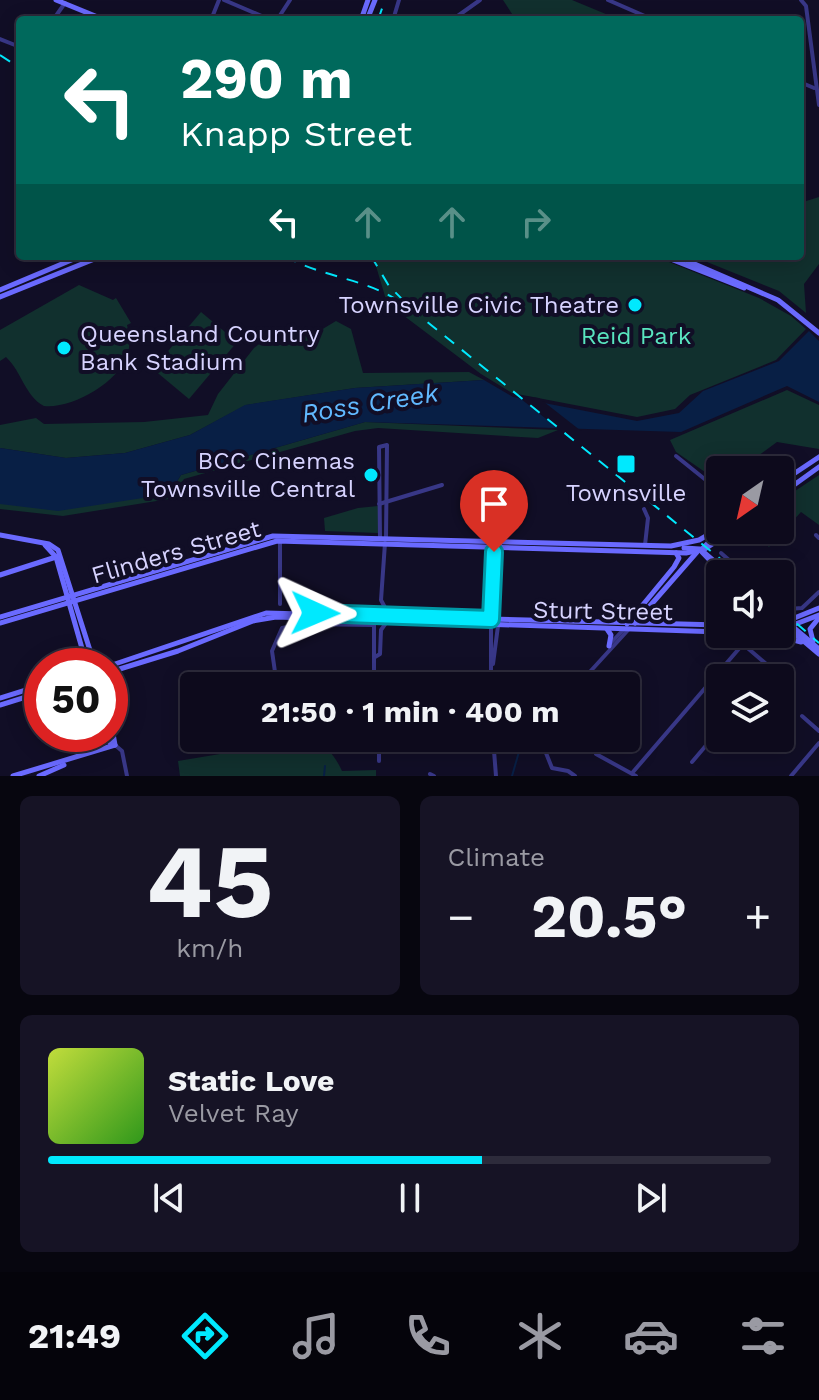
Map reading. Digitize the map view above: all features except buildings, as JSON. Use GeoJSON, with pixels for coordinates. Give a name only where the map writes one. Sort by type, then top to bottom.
{"type":"FeatureCollection","features":[{"type":"Feature","properties":{"kind":"main road"},"geometry":{"type":"LineString","coordinates":[[56,0],[96,16]]}},
{"type":"Feature","properties":{"kind":"main road"},"geometry":{"type":"LineString","coordinates":[[0,290],[82,260]]}},
{"type":"Feature","properties":{"kind":"main road"},"geometry":{"type":"LineString","coordinates":[[0,297],[86,260]]}},
{"type":"Feature","properties":{"kind":"main road"},"geometry":{"type":"LineString","coordinates":[[674,260],[761,292]]}},
{"type":"Feature","properties":{"kind":"main road"},"geometry":{"type":"LineString","coordinates":[[685,260],[784,304],[819,333]]}},
{"type":"Feature","properties":{"kind":"main road"},"geometry":{"type":"LineString","coordinates":[[794,474],[819,457]]}},
{"type":"Feature","properties":{"kind":"main road"},"geometry":{"type":"LineString","coordinates":[[794,485],[819,467]]}},
{"type":"Feature","properties":{"kind":"main road"},"geometry":{"type":"LineString","coordinates":[[0,535],[51,545],[58,556],[89,648]]}},
{"type":"Feature","properties":{"kind":"main road","name":"Flinders Street"},"geometry":{"type":"LineString","coordinates":[[0,623],[254,540],[290,536],[383,541]]}},
{"type":"Feature","properties":{"kind":"main road","name":"Flinders Street"},"geometry":{"type":"LineString","coordinates":[[0,617],[280,541],[664,546],[692,543],[706,536]]}},
{"type":"Feature","properties":{"kind":"main road"},"geometry":{"type":"LineString","coordinates":[[254,540],[276,538],[280,541]]}},
{"type":"Feature","properties":{"kind":"main road"},"geometry":{"type":"LineString","coordinates":[[495,623],[491,606],[497,544]]}},
{"type":"Feature","properties":{"kind":"main road"},"geometry":{"type":"LineString","coordinates":[[495,623],[499,606],[497,544]]}},
{"type":"Feature","properties":{"kind":"main road","name":"Flinders Street"},"geometry":{"type":"LineString","coordinates":[[497,544],[701,553]]}},
{"type":"Feature","properties":{"kind":"main road"},"geometry":{"type":"LineString","coordinates":[[628,626],[708,544]]}},
{"type":"Feature","properties":{"kind":"main road"},"geometry":{"type":"LineString","coordinates":[[701,553],[712,545]]}},
{"type":"Feature","properties":{"kind":"main road"},"geometry":{"type":"LineString","coordinates":[[712,545],[709,553],[713,560]]}},
{"type":"Feature","properties":{"kind":"main road"},"geometry":{"type":"LineString","coordinates":[[664,546],[701,553],[712,560]]}},
{"type":"Feature","properties":{"kind":"main road"},"geometry":{"type":"LineString","coordinates":[[628,626],[674,567],[679,558],[675,553]]}},
{"type":"Feature","properties":{"kind":"main road"},"geometry":{"type":"LineString","coordinates":[[701,553],[709,560]]}},
{"type":"Feature","properties":{"kind":"main road"},"geometry":{"type":"LineString","coordinates":[[0,575],[58,556]]}},
{"type":"Feature","properties":{"kind":"main road"},"geometry":{"type":"LineString","coordinates":[[71,599],[83,648]]}},
{"type":"Feature","properties":{"kind":"main road"},"geometry":{"type":"LineString","coordinates":[[491,606],[499,606]]}},
{"type":"Feature","properties":{"kind":"main road"},"geometry":{"type":"LineString","coordinates":[[794,619],[819,608]]}},
{"type":"Feature","properties":{"kind":"main road"},"geometry":{"type":"LineString","coordinates":[[646,610],[644,618],[650,624]]}},
{"type":"Feature","properties":{"kind":"main road","name":"Sturt Street"},"geometry":{"type":"LineString","coordinates":[[128,659],[259,614],[374,622]]}},
{"type":"Feature","properties":{"kind":"main road"},"geometry":{"type":"LineString","coordinates":[[794,621],[819,617]]}},
{"type":"Feature","properties":{"kind":"main road"},"geometry":{"type":"LineString","coordinates":[[819,617],[810,631],[819,650]]}},
{"type":"Feature","properties":{"kind":"main road","name":"Sturt Street"},"geometry":{"type":"LineString","coordinates":[[128,666],[260,619],[374,622],[388,618],[605,629],[650,624],[706,625]]}},
{"type":"Feature","properties":{"kind":"main road","name":"Sturt Street"},"geometry":{"type":"LineString","coordinates":[[495,623],[706,631]]}},
{"type":"Feature","properties":{"kind":"main road"},"geometry":{"type":"LineString","coordinates":[[605,629],[611,634],[609,646]]}},
{"type":"Feature","properties":{"kind":"main road"},"geometry":{"type":"LineString","coordinates":[[794,631],[819,650]]}},
{"type":"Feature","properties":{"kind":"main road"},"geometry":{"type":"LineString","coordinates":[[794,632],[809,645]]}},
{"type":"Feature","properties":{"kind":"main road"},"geometry":{"type":"LineString","coordinates":[[794,641],[819,650]]}},
{"type":"Feature","properties":{"kind":"main road"},"geometry":{"type":"LineString","coordinates":[[0,698],[24,691]]}},
{"type":"Feature","properties":{"kind":"main road"},"geometry":{"type":"LineString","coordinates":[[0,705],[24,698]]}},
{"type":"Feature","properties":{"kind":"main road"},"geometry":{"type":"LineString","coordinates":[[39,776],[98,752]]}},
{"type":"Feature","properties":{"kind":"main road"},"geometry":{"type":"LineString","coordinates":[[13,776],[72,761]]}},
{"type":"Feature","properties":{"kind":"street"},"geometry":{"type":"LineString","coordinates":[[221,0],[261,16]]}},
{"type":"Feature","properties":{"kind":"street"},"geometry":{"type":"LineString","coordinates":[[458,16],[480,0]]}},
{"type":"Feature","properties":{"kind":"street"},"geometry":{"type":"LineString","coordinates":[[608,0],[645,16]]}},
{"type":"Feature","properties":{"kind":"street"},"geometry":{"type":"LineString","coordinates":[[801,0],[806,6],[814,88],[819,105]]}},
{"type":"Feature","properties":{"kind":"street"},"geometry":{"type":"LineString","coordinates":[[56,16],[65,3]]}},
{"type":"Feature","properties":{"kind":"street"},"geometry":{"type":"LineString","coordinates":[[804,84],[814,88]]}},
{"type":"Feature","properties":{"kind":"street"},"geometry":{"type":"LineString","coordinates":[[374,672],[374,622],[381,600],[383,551],[379,504],[381,445],[389,447],[388,502],[383,541]]}},
{"type":"Feature","properties":{"kind":"street"},"geometry":{"type":"LineString","coordinates":[[676,456],[706,480]]}},
{"type":"Feature","properties":{"kind":"street"},"geometry":{"type":"LineString","coordinates":[[379,504],[442,485]]}},
{"type":"Feature","properties":{"kind":"street"},"geometry":{"type":"LineString","coordinates":[[644,509],[648,518],[645,545]]}},
{"type":"Feature","properties":{"kind":"street"},"geometry":{"type":"LineString","coordinates":[[280,541],[280,604]]}},
{"type":"Feature","properties":{"kind":"street"},"geometry":{"type":"LineString","coordinates":[[721,553],[729,560]]}},
{"type":"Feature","properties":{"kind":"street"},"geometry":{"type":"LineString","coordinates":[[794,609],[802,608],[819,592]]}},
{"type":"Feature","properties":{"kind":"street"},"geometry":{"type":"LineString","coordinates":[[375,657],[380,654],[381,630],[388,618],[381,600]]}},
{"type":"Feature","properties":{"kind":"street"},"geometry":{"type":"LineString","coordinates":[[374,622],[381,630]]}},
{"type":"Feature","properties":{"kind":"street"},"geometry":{"type":"LineString","coordinates":[[275,672],[272,651],[277,633],[285,626],[374,622]]}},
{"type":"Feature","properties":{"kind":"street"},"geometry":{"type":"LineString","coordinates":[[491,672],[495,623]]}},
{"type":"Feature","properties":{"kind":"street"},"geometry":{"type":"LineString","coordinates":[[605,653],[628,626]]}},
{"type":"Feature","properties":{"kind":"street"},"geometry":{"type":"LineString","coordinates":[[589,672],[628,626]]}},
{"type":"Feature","properties":{"kind":"street"},"geometry":{"type":"LineString","coordinates":[[596,752],[634,774],[740,648]]}},
{"type":"Feature","properties":{"kind":"street"},"geometry":{"type":"LineString","coordinates":[[748,648],[766,664]]}},
{"type":"Feature","properties":{"kind":"street"},"geometry":{"type":"LineString","coordinates":[[802,716],[819,731]]}},
{"type":"Feature","properties":{"kind":"street"},"geometry":{"type":"LineString","coordinates":[[791,776],[819,743]]}},
{"type":"Feature","properties":{"kind":"street"},"geometry":{"type":"LineString","coordinates":[[692,762],[706,746]]}},
{"type":"Feature","properties":{"kind":"street"},"geometry":{"type":"LineString","coordinates":[[121,752],[127,776]]}},
{"type":"Feature","properties":{"kind":"street"},"geometry":{"type":"LineString","coordinates":[[378,752],[379,761]]}},
{"type":"Feature","properties":{"kind":"street"},"geometry":{"type":"LineString","coordinates":[[494,752],[496,776]]}},
{"type":"Feature","properties":{"kind":"street"},"geometry":{"type":"LineString","coordinates":[[546,752],[552,768],[568,771],[575,776]]}},
{"type":"Feature","properties":{"kind":"green space"},"geometry":{"type":"Polygon","coordinates":[[[503,0],[572,0],[611,16],[513,16],[503,0]]]}},
{"type":"Feature","properties":{"kind":"green space"},"geometry":{"type":"Polygon","coordinates":[[[819,197],[819,264],[804,284],[806,313],[779,291],[707,262],[804,260],[804,202],[819,197]]]}},
{"type":"Feature","properties":{"kind":"green space","name":"Reid Park"},"geometry":{"type":"Polygon","coordinates":[[[374,260],[664,260],[759,298],[791,316],[806,329],[776,360],[690,395],[675,409],[637,417],[512,393],[481,374],[387,303],[374,260]]]}},
{"type":"Feature","properties":{"kind":"green space","name":"Queensland Country Bank Stadium"},"geometry":{"type":"Polygon","coordinates":[[[79,285],[113,300],[116,298],[131,323],[127,325],[128,352],[114,376],[92,392],[67,403],[44,406],[32,396],[6,357],[0,361],[0,330],[79,285]]]}},
{"type":"Feature","properties":{"kind":"green space"},"geometry":{"type":"Polygon","coordinates":[[[201,312],[237,342],[189,399],[153,369],[201,312]]]}},
{"type":"Feature","properties":{"kind":"green space"},"geometry":{"type":"Polygon","coordinates":[[[336,321],[351,329],[363,373],[469,372],[484,380],[355,388],[246,405],[190,435],[125,453],[66,458],[0,448],[0,425],[36,418],[44,424],[144,422],[208,415],[218,394],[254,348],[271,335],[311,336],[336,321]]]}},
{"type":"Feature","properties":{"kind":"green space"},"geometry":{"type":"Polygon","coordinates":[[[787,390],[819,405],[819,449],[777,442],[758,456],[706,456],[706,473],[676,452],[670,440],[787,390]]]}},
{"type":"Feature","properties":{"kind":"green space"},"geometry":{"type":"Polygon","coordinates":[[[365,422],[558,430],[538,438],[378,428],[355,431],[184,479],[169,499],[63,516],[0,509],[0,504],[169,494],[181,475],[365,422]]]}},
{"type":"Feature","properties":{"kind":"green space"},"geometry":{"type":"Polygon","coordinates":[[[819,475],[819,525],[801,512],[794,520],[794,492],[819,475]]]}},
{"type":"Feature","properties":{"kind":"green space"},"geometry":{"type":"Polygon","coordinates":[[[378,506],[378,533],[325,531],[324,518],[378,506]]]}},
{"type":"Feature","properties":{"kind":"green space"},"geometry":{"type":"Polygon","coordinates":[[[232,752],[330,752],[342,771],[376,770],[376,776],[180,776],[178,761],[232,752]]]}},
{"type":"Feature","properties":{"kind":"water","name":"Ross Creek"},"geometry":{"type":"Polygon","coordinates":[[[809,331],[819,341],[819,402],[787,386],[681,432],[365,422],[181,475],[169,494],[58,511],[0,504],[0,448],[66,458],[125,453],[190,435],[245,405],[355,388],[484,380],[513,397],[637,421],[679,413],[703,391],[779,361],[809,331]]]}},
{"type":"Feature","properties":{"kind":"pier"},"geometry":{"type":"Polygon","coordinates":[[[516,395],[539,398],[585,434],[565,434],[516,395]]]}},
{"type":"Feature","properties":{"kind":"waterway"},"geometry":{"type":"LineString","coordinates":[[512,776],[519,752]]}},
{"type":"Feature","properties":{"kind":"waterway"},"geometry":{"type":"LineString","coordinates":[[324,776],[325,766]]}},
{"type":"Feature","properties":{"kind":"railway"},"geometry":{"type":"LineString","coordinates":[[379,16],[385,0]]}},
{"type":"Feature","properties":{"kind":"railway"},"geometry":{"type":"LineString","coordinates":[[0,55],[16,65]]}},
{"type":"Feature","properties":{"kind":"railway"},"geometry":{"type":"LineString","coordinates":[[292,260],[394,298]]}},
{"type":"Feature","properties":{"kind":"railway"},"geometry":{"type":"LineString","coordinates":[[373,260],[389,286],[415,312],[722,560]]}},
{"type":"Feature","properties":{"kind":"railway"},"geometry":{"type":"LineString","coordinates":[[794,621],[819,643]]}},
{"type":"Feature","properties":{"kind":"place","name":"Townsville Civic Theatre"},"geometry":{"type":"Point","coordinates":[635,305]}},
{"type":"Feature","properties":{"kind":"place","name":"Queensland Country Bank Stadium"},"geometry":{"type":"Point","coordinates":[64,348]}},
{"type":"Feature","properties":{"kind":"place","name":"Townsville"},"geometry":{"type":"Point","coordinates":[626,464]}},
{"type":"Feature","properties":{"kind":"place","name":"BCC Cinemas Townsville Central"},"geometry":{"type":"Point","coordinates":[371,475]}},
{"type":"Feature","properties":{"kind":"route"},"geometry":{"type":"LineString","coordinates":[[315,613],[491,619],[494,552]]}}]}
